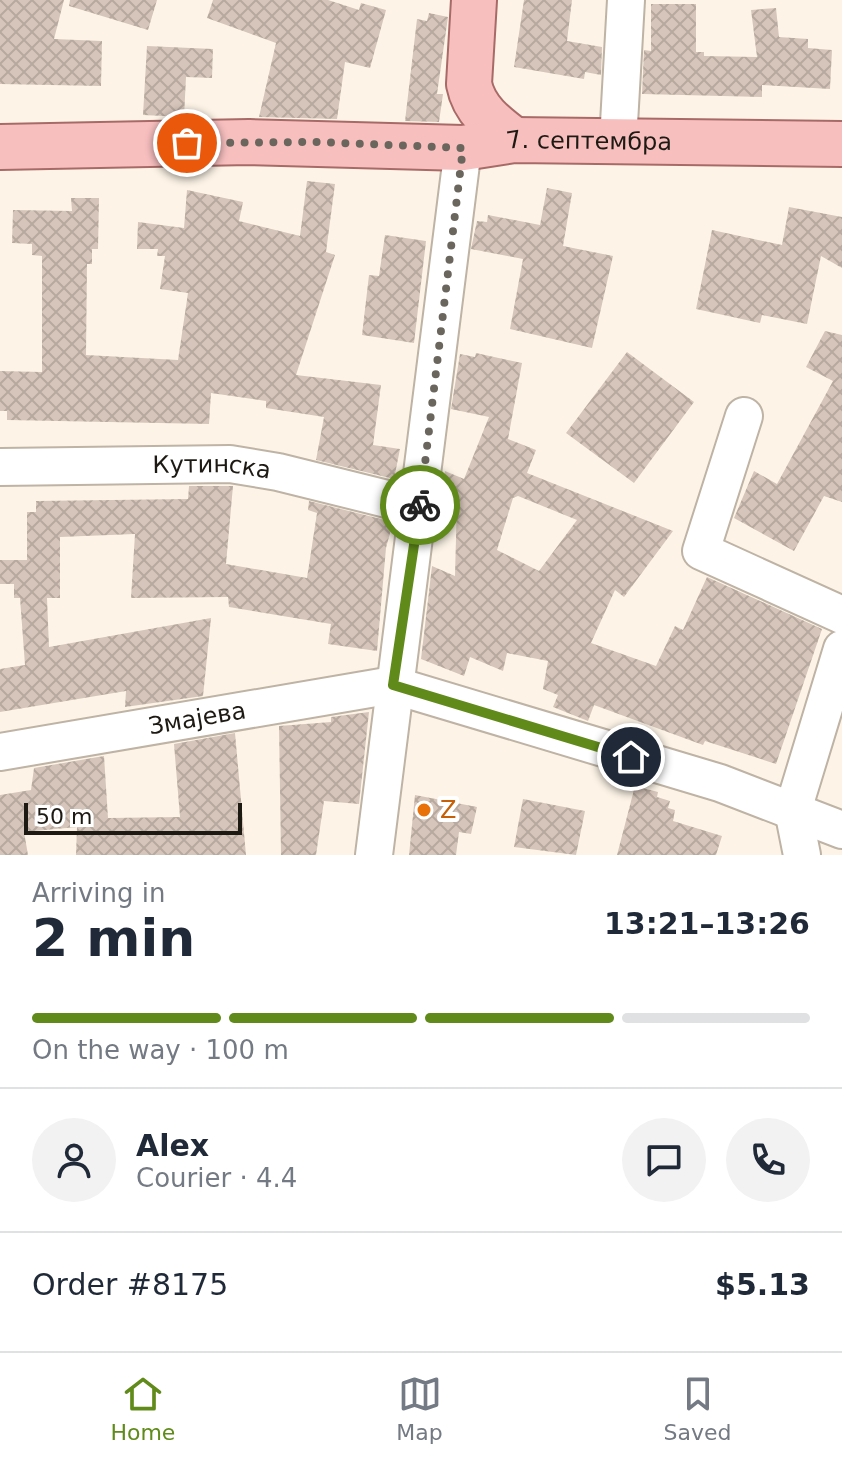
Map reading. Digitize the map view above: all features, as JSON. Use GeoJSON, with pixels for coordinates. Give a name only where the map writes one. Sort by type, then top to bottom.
{"type":"FeatureCollection","features":[{"type":"Feature","properties":{"kind":"main road"},"geometry":{"type":"LineString","coordinates":[[474,0],[471,96],[487,117],[514,140]]}},
{"type":"Feature","properties":{"kind":"main road","name":"7. септембра"},"geometry":{"type":"LineString","coordinates":[[0,147],[276,142],[463,148],[514,140],[842,144]]}},
{"type":"Feature","properties":{"kind":"street"},"geometry":{"type":"LineString","coordinates":[[618,141],[626,0]]}},
{"type":"Feature","properties":{"kind":"street"},"geometry":{"type":"LineString","coordinates":[[374,855],[463,148]]}},
{"type":"Feature","properties":{"kind":"street"},"geometry":{"type":"LineString","coordinates":[[744,416],[701,551],[842,615]]}},
{"type":"Feature","properties":{"kind":"street","name":"Кутинска"},"geometry":{"type":"LineString","coordinates":[[0,467],[230,464],[419,507]]}},
{"type":"Feature","properties":{"kind":"street"},"geometry":{"type":"LineString","coordinates":[[802,855],[793,810],[842,649]]}},
{"type":"Feature","properties":{"kind":"street"},"geometry":{"type":"LineString","coordinates":[[393,685],[720,783],[842,830]]}},
{"type":"Feature","properties":{"kind":"street","name":"Змајева"},"geometry":{"type":"LineString","coordinates":[[0,752],[393,685]]}},
{"type":"Feature","properties":{"kind":"building"},"geometry":{"type":"Polygon","coordinates":[[[0,0],[64,0],[54,39],[102,41],[101,86],[0,84],[0,0]]]}},
{"type":"Feature","properties":{"kind":"building"},"geometry":{"type":"Polygon","coordinates":[[[70,0],[157,0],[148,30],[69,6],[70,0]]]}},
{"type":"Feature","properties":{"kind":"building"},"geometry":{"type":"Polygon","coordinates":[[[213,0],[328,0],[359,10],[361,3],[386,10],[370,68],[345,62],[337,119],[259,117],[276,43],[207,18],[213,0]]]}},
{"type":"Feature","properties":{"kind":"building"},"geometry":{"type":"Polygon","coordinates":[[[524,0],[572,0],[567,41],[602,47],[601,75],[585,72],[584,79],[514,67],[524,0]]]}},
{"type":"Feature","properties":{"kind":"building"},"geometry":{"type":"Polygon","coordinates":[[[651,4],[696,4],[696,52],[704,52],[704,56],[757,57],[751,10],[776,8],[779,37],[808,39],[808,48],[832,50],[830,89],[762,85],[762,97],[642,94],[644,50],[651,51],[651,4]]]}},
{"type":"Feature","properties":{"kind":"building"},"geometry":{"type":"Polygon","coordinates":[[[429,13],[448,17],[437,94],[443,94],[439,122],[405,121],[417,19],[427,21],[429,13]]]}},
{"type":"Feature","properties":{"kind":"building"},"geometry":{"type":"Polygon","coordinates":[[[147,46],[213,49],[212,78],[186,77],[184,117],[143,115],[147,46]]]}},
{"type":"Feature","properties":{"kind":"building"},"geometry":{"type":"Polygon","coordinates":[[[307,181],[335,184],[326,252],[335,255],[296,375],[381,385],[373,445],[400,449],[394,479],[316,460],[324,417],[266,408],[266,401],[211,393],[209,424],[7,420],[7,411],[0,411],[0,371],[42,372],[42,256],[32,255],[32,244],[12,243],[13,210],[72,211],[71,198],[99,198],[98,249],[92,249],[92,264],[87,264],[86,355],[178,360],[188,293],[160,289],[165,256],[157,256],[158,249],[137,249],[138,222],[184,228],[187,190],[243,202],[239,221],[300,236],[307,181]]]}},
{"type":"Feature","properties":{"kind":"building"},"geometry":{"type":"Polygon","coordinates":[[[547,188],[572,193],[563,246],[613,256],[592,348],[510,329],[523,259],[471,249],[477,221],[487,222],[488,215],[540,225],[547,188]]]}},
{"type":"Feature","properties":{"kind":"building"},"geometry":{"type":"Polygon","coordinates":[[[789,207],[842,217],[842,268],[821,256],[807,324],[762,315],[760,323],[696,309],[712,230],[782,245],[789,207]]]}},
{"type":"Feature","properties":{"kind":"building"},"geometry":{"type":"Polygon","coordinates":[[[385,235],[426,241],[414,343],[362,335],[369,275],[379,276],[385,235]]]}},
{"type":"Feature","properties":{"kind":"building"},"geometry":{"type":"Polygon","coordinates":[[[825,331],[842,335],[842,502],[824,496],[794,551],[734,518],[754,471],[777,484],[833,381],[806,367],[825,331]]]}},
{"type":"Feature","properties":{"kind":"building"},"geometry":{"type":"Polygon","coordinates":[[[627,352],[694,402],[634,483],[566,433],[627,352]]]}},
{"type":"Feature","properties":{"kind":"building"},"geometry":{"type":"Polygon","coordinates":[[[476,353],[522,363],[508,439],[536,450],[527,473],[673,531],[624,597],[615,590],[591,643],[656,666],[675,626],[683,630],[707,577],[822,629],[776,764],[705,741],[703,745],[594,705],[588,721],[553,707],[558,695],[543,689],[548,661],[507,653],[503,671],[470,657],[464,676],[421,659],[432,566],[455,576],[457,499],[440,495],[445,471],[464,479],[489,417],[451,409],[460,354],[475,357],[476,353]],[[518,496],[513,498],[497,550],[539,571],[577,520],[518,496]]]}},
{"type":"Feature","properties":{"kind":"building"},"geometry":{"type":"Polygon","coordinates":[[[189,486],[233,486],[226,564],[307,578],[317,513],[308,510],[309,501],[393,522],[386,548],[377,651],[328,644],[331,624],[229,607],[228,597],[131,598],[135,534],[60,537],[60,598],[47,598],[49,647],[211,618],[203,696],[125,707],[126,691],[0,712],[0,669],[25,665],[20,598],[14,598],[14,584],[0,584],[0,560],[27,560],[27,512],[36,512],[36,501],[188,499],[189,486]]]}},
{"type":"Feature","properties":{"kind":"building"},"geometry":{"type":"Polygon","coordinates":[[[369,712],[359,804],[324,801],[316,855],[281,855],[279,726],[331,722],[331,717],[369,712]]]}},
{"type":"Feature","properties":{"kind":"building"},"geometry":{"type":"Polygon","coordinates":[[[235,733],[246,855],[76,855],[77,827],[24,832],[28,855],[0,855],[0,795],[31,790],[34,768],[104,756],[108,818],[180,817],[174,744],[235,733]]]}},
{"type":"Feature","properties":{"kind":"building"},"geometry":{"type":"Polygon","coordinates":[[[635,786],[658,792],[657,797],[670,801],[668,808],[675,810],[673,821],[722,836],[716,855],[617,855],[635,786]]]}},
{"type":"Feature","properties":{"kind":"building"},"geometry":{"type":"Polygon","coordinates":[[[415,795],[477,807],[471,834],[459,832],[456,855],[409,855],[415,795]]]}},
{"type":"Feature","properties":{"kind":"building"},"geometry":{"type":"Polygon","coordinates":[[[523,799],[585,811],[576,855],[514,847],[523,799]]]}},
{"type":"Feature","properties":{"kind":"way so far"},"geometry":{"type":"LineString","coordinates":[[187,143],[318,142],[463,148],[420,505]]}},
{"type":"Feature","properties":{"kind":"place","name":"Z"},"geometry":{"type":"Point","coordinates":[424,810]}},
{"type":"Feature","properties":{"kind":"route"},"geometry":{"type":"LineString","coordinates":[[420,505],[393,685],[631,757]]}}]}
